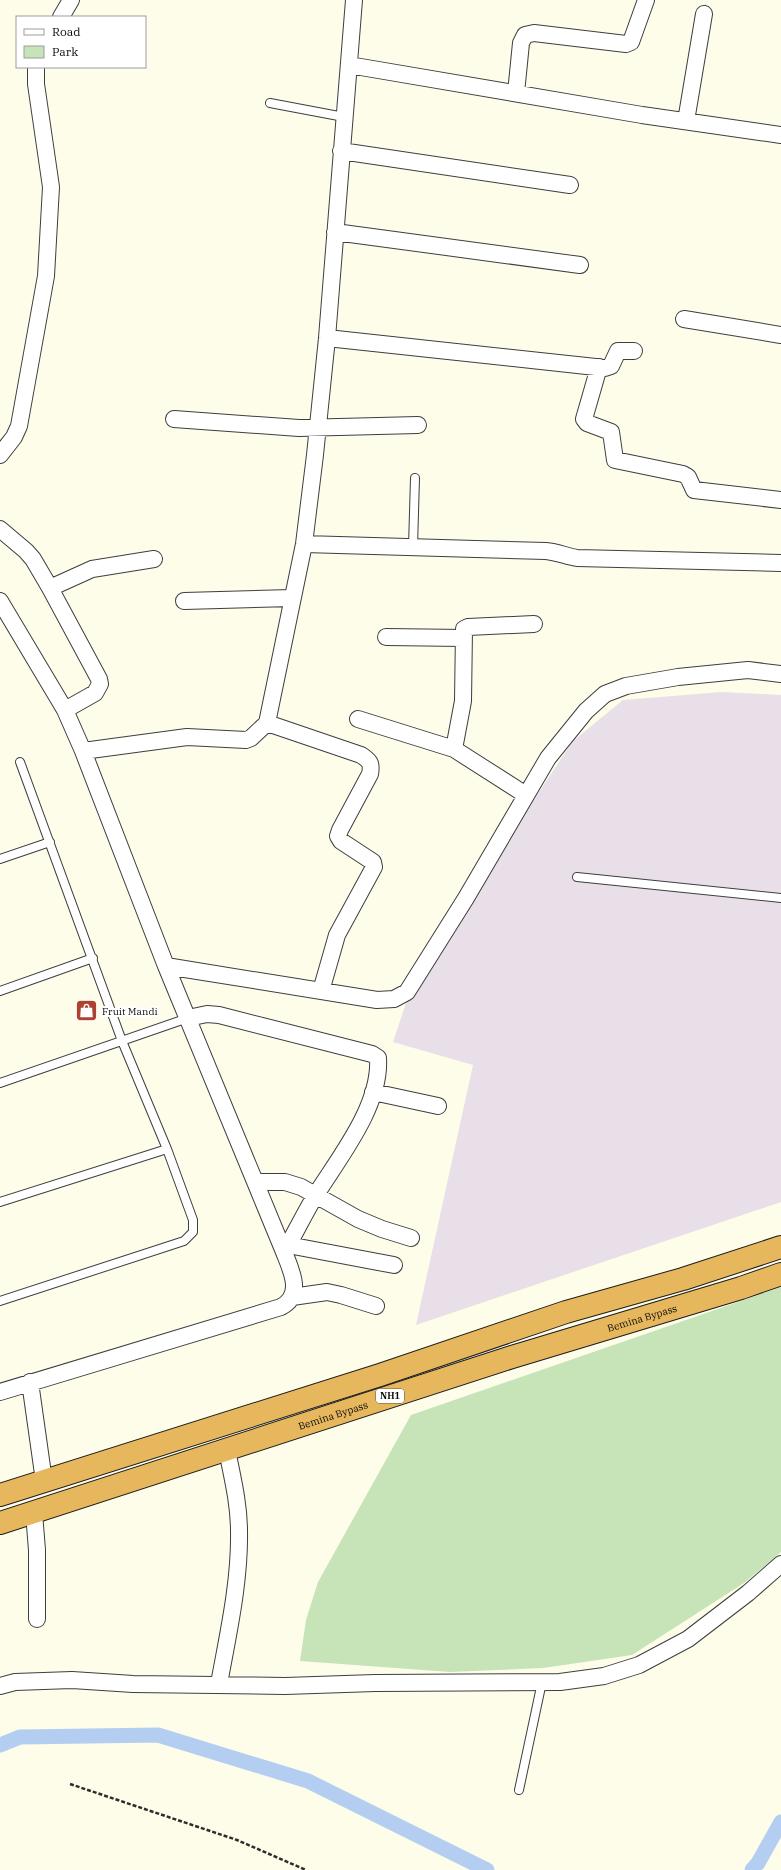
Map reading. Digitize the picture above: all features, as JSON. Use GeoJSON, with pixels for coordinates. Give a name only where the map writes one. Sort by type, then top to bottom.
{"type":"FeatureCollection","features":[{"type":"Feature","properties":{"kind":"highway","name":"NH1"},"geometry":{"type":"LineString","coordinates":[[0,1495],[380,1375],[566,1312],[683,1279],[781,1247]]}},
{"type":"Feature","properties":{"kind":"highway","name":"Bemina Bypass"},"geometry":{"type":"LineString","coordinates":[[0,1523],[512,1356],[734,1290],[781,1274]]}},
{"type":"Feature","properties":{"kind":"street"},"geometry":{"type":"LineString","coordinates":[[62,16],[71,0]]}},
{"type":"Feature","properties":{"kind":"street"},"geometry":{"type":"LineString","coordinates":[[83,750],[187,737],[246,740],[251,738],[267,723],[304,544],[327,338],[354,0]]}},
{"type":"Feature","properties":{"kind":"street"},"geometry":{"type":"LineString","coordinates":[[516,93],[521,43],[525,35],[534,33],[626,44],[631,42],[646,0]]}},
{"type":"Feature","properties":{"kind":"street"},"geometry":{"type":"LineString","coordinates":[[686,121],[704,14]]}},
{"type":"Feature","properties":{"kind":"street"},"geometry":{"type":"LineString","coordinates":[[349,65],[686,121],[781,135]]}},
{"type":"Feature","properties":{"kind":"street"},"geometry":{"type":"LineString","coordinates":[[0,455],[14,437],[19,426],[46,276],[51,187],[36,84],[36,68]]}},
{"type":"Feature","properties":{"kind":"street"},"geometry":{"type":"LineString","coordinates":[[341,151],[570,185]]}},
{"type":"Feature","properties":{"kind":"street"},"geometry":{"type":"LineString","coordinates":[[335,232],[580,265]]}},
{"type":"Feature","properties":{"kind":"street"},"geometry":{"type":"LineString","coordinates":[[684,319],[781,335]]}},
{"type":"Feature","properties":{"kind":"street"},"geometry":{"type":"LineString","coordinates":[[327,338],[609,368],[618,351],[634,351]]}},
{"type":"Feature","properties":{"kind":"street"},"geometry":{"type":"LineString","coordinates":[[599,367],[584,419],[587,423],[611,432],[615,460],[683,474],[688,477],[694,490],[781,500]]}},
{"type":"Feature","properties":{"kind":"street"},"geometry":{"type":"LineString","coordinates":[[174,419],[299,428],[418,425]]}},
{"type":"Feature","properties":{"kind":"street"},"geometry":{"type":"LineString","coordinates":[[0,530],[26,551],[50,588],[93,666],[100,684],[95,693],[65,710]]}},
{"type":"Feature","properties":{"kind":"street"},"geometry":{"type":"LineString","coordinates":[[304,544],[546,551],[556,552],[564,556],[577,558],[781,563]]}},
{"type":"Feature","properties":{"kind":"street"},"geometry":{"type":"LineString","coordinates":[[50,588],[92,569],[154,559]]}},
{"type":"Feature","properties":{"kind":"street"},"geometry":{"type":"LineString","coordinates":[[184,601],[292,598]]}},
{"type":"Feature","properties":{"kind":"street"},"geometry":{"type":"LineString","coordinates":[[0,602],[65,710],[83,750],[166,966],[255,1182],[286,1248],[295,1287],[292,1297],[288,1303],[281,1307],[0,1392]]}},
{"type":"Feature","properties":{"kind":"street"},"geometry":{"type":"LineString","coordinates":[[454,749],[462,701],[464,674],[464,630],[468,627],[534,624]]}},
{"type":"Feature","properties":{"kind":"street"},"geometry":{"type":"LineString","coordinates":[[386,637],[464,638]]}},
{"type":"Feature","properties":{"kind":"street"},"geometry":{"type":"LineString","coordinates":[[166,966],[377,1000],[394,999],[407,992],[548,758],[586,712],[606,694],[626,686],[678,677],[748,670],[781,674]]}},
{"type":"Feature","properties":{"kind":"street"},"geometry":{"type":"LineString","coordinates":[[358,719],[454,749],[526,795]]}},
{"type":"Feature","properties":{"kind":"street"},"geometry":{"type":"LineString","coordinates":[[267,723],[361,755],[370,760],[372,766],[370,774],[338,836],[341,841],[373,862],[374,867],[337,935],[321,991]]}},
{"type":"Feature","properties":{"kind":"street"},"geometry":{"type":"LineString","coordinates":[[188,1018],[207,1014],[219,1015],[372,1054],[378,1058],[373,1092],[347,1146],[316,1195],[286,1248]]}},
{"type":"Feature","properties":{"kind":"street"},"geometry":{"type":"LineString","coordinates":[[373,1092],[438,1106]]}},
{"type":"Feature","properties":{"kind":"street"},"geometry":{"type":"LineString","coordinates":[[255,1182],[285,1182],[301,1187],[358,1219],[382,1229],[411,1238]]}},
{"type":"Feature","properties":{"kind":"street"},"geometry":{"type":"LineString","coordinates":[[286,1248],[394,1265]]}},
{"type":"Feature","properties":{"kind":"street"},"geometry":{"type":"LineString","coordinates":[[292,1297],[327,1292],[376,1306]]}},
{"type":"Feature","properties":{"kind":"street"},"geometry":{"type":"LineString","coordinates":[[30,1382],[44,1481]]}},
{"type":"Feature","properties":{"kind":"street"},"geometry":{"type":"LineString","coordinates":[[219,1684],[234,1592],[239,1531],[237,1501],[227,1450]]}},
{"type":"Feature","properties":{"kind":"street"},"geometry":{"type":"LineString","coordinates":[[34,1512],[38,1550],[38,1619]]}},
{"type":"Feature","properties":{"kind":"street"},"geometry":{"type":"LineString","coordinates":[[0,1686],[15,1682],[72,1680],[133,1684],[285,1686],[375,1683],[560,1682],[604,1676],[639,1665],[688,1638],[748,1593],[781,1564]]}},
{"type":"Feature","properties":{"kind":"lane"},"geometry":{"type":"LineString","coordinates":[[270,103],[344,117]]}},
{"type":"Feature","properties":{"kind":"lane"},"geometry":{"type":"LineString","coordinates":[[414,547],[415,478]]}},
{"type":"Feature","properties":{"kind":"lane"},"geometry":{"type":"LineString","coordinates":[[0,1301],[184,1240],[193,1232],[193,1220],[167,1149],[122,1041],[93,958],[20,762]]}},
{"type":"Feature","properties":{"kind":"lane"},"geometry":{"type":"LineString","coordinates":[[0,859],[50,842]]}},
{"type":"Feature","properties":{"kind":"lane"},"geometry":{"type":"LineString","coordinates":[[577,876],[781,898]]}},
{"type":"Feature","properties":{"kind":"lane"},"geometry":{"type":"LineString","coordinates":[[0,991],[93,958]]}},
{"type":"Feature","properties":{"kind":"lane"},"geometry":{"type":"LineString","coordinates":[[0,1083],[188,1018]]}},
{"type":"Feature","properties":{"kind":"lane"},"geometry":{"type":"LineString","coordinates":[[0,1202],[167,1149]]}},
{"type":"Feature","properties":{"kind":"lane"},"geometry":{"type":"LineString","coordinates":[[519,1790],[542,1682]]}},
{"type":"Feature","properties":{"kind":"path"},"geometry":{"type":"LineString","coordinates":[[70,1784],[237,1840],[306,1870]]}},
{"type":"Feature","properties":{"kind":"shaded area"},"geometry":{"type":"Polygon","coordinates":[[[722,692],[781,695],[781,1202],[416,1325],[473,1065],[393,1042],[414,979],[573,741],[623,700],[722,692]]]}},
{"type":"Feature","properties":{"kind":"green space"},"geometry":{"type":"Polygon","coordinates":[[[781,1287],[781,1552],[744,1583],[632,1655],[543,1668],[450,1672],[300,1661],[306,1620],[318,1582],[411,1415],[781,1287]]]}},
{"type":"Feature","properties":{"kind":"waterway"},"geometry":{"type":"LineString","coordinates":[[0,1745],[20,1737],[158,1735],[308,1781],[487,1870]]}},
{"type":"Feature","properties":{"kind":"waterway"},"geometry":{"type":"LineString","coordinates":[[752,1870],[758,1863],[781,1822]]}},
{"type":"Feature","properties":{"kind":"place","name":"Fruit Mandi"},"geometry":{"type":"Point","coordinates":[87,1011]}}]}
